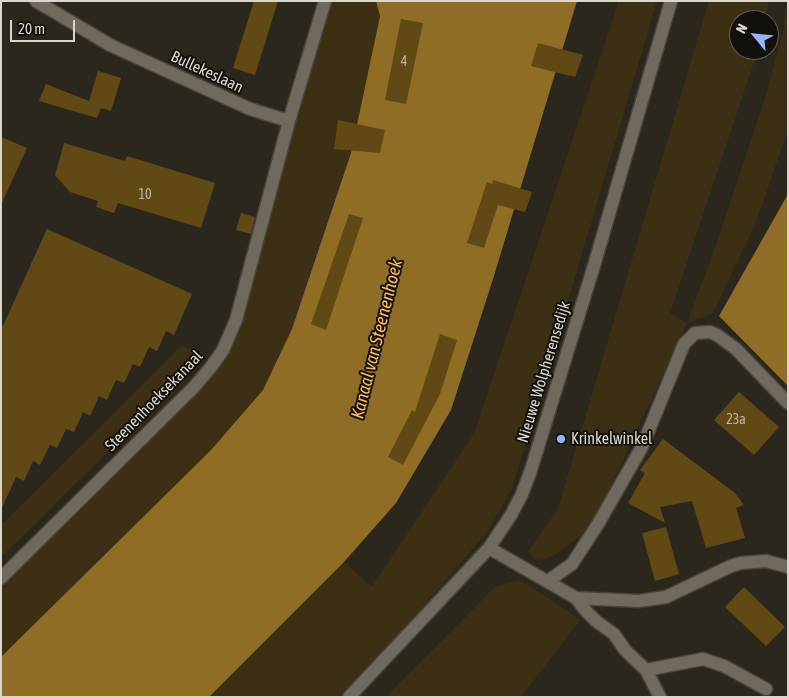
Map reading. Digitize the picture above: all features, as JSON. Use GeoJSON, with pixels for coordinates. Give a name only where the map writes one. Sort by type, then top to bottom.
{"type":"FeatureCollection","features":[{"type":"Feature","properties":{"kind":"street","name":"Bullekeslaan"},"geometry":{"type":"LineString","coordinates":[[36,1],[110,45],[250,109],[289,121]]}},
{"type":"Feature","properties":{"kind":"street","name":"Steenenhoeksekanaal"},"geometry":{"type":"LineString","coordinates":[[1,578],[195,386],[223,350],[236,320],[289,121],[325,1]]}},
{"type":"Feature","properties":{"kind":"street","name":"Nieuwe Wolpherensedijk"},"geometry":{"type":"LineString","coordinates":[[348,697],[489,548],[511,515],[522,494],[590,278],[671,1]]}},
{"type":"Feature","properties":{"kind":"street"},"geometry":{"type":"LineString","coordinates":[[548,581],[572,564],[598,524],[642,447],[684,344],[695,333],[710,332],[717,335],[736,350],[788,403]]}},
{"type":"Feature","properties":{"kind":"street"},"geometry":{"type":"LineString","coordinates":[[489,548],[576,598],[596,621],[614,634],[625,650],[646,670],[660,697]]}},
{"type":"Feature","properties":{"kind":"street"},"geometry":{"type":"LineString","coordinates":[[576,598],[639,601],[666,597],[741,563],[766,562],[788,567]]}},
{"type":"Feature","properties":{"kind":"street"},"geometry":{"type":"LineString","coordinates":[[646,670],[703,659],[724,666],[766,689]]}},
{"type":"Feature","properties":{"kind":"shaded area"},"geometry":{"type":"Polygon","coordinates":[[[324,1],[376,1],[380,16],[351,153],[292,329],[277,363],[263,390],[211,450],[1,657],[1,579],[222,352],[324,1]]]}},
{"type":"Feature","properties":{"kind":"shaded area"},"geometry":{"type":"Polygon","coordinates":[[[619,1],[657,1],[512,489],[488,531],[389,646],[338,697],[209,697],[344,562],[372,587],[474,434],[619,1]]]}},
{"type":"Feature","properties":{"kind":"shaded area"},"geometry":{"type":"Polygon","coordinates":[[[709,1],[769,1],[767,10],[729,10],[729,60],[755,60],[670,313],[687,323],[595,520],[581,535],[553,556],[543,560],[535,559],[528,552],[558,509],[709,1]]]}},
{"type":"Feature","properties":{"kind":"shaded area"},"geometry":{"type":"Polygon","coordinates":[[[788,5],[788,130],[755,225],[712,314],[687,323],[716,245],[766,95],[775,60],[779,60],[779,47],[788,5]]]}},
{"type":"Feature","properties":{"kind":"shaded area"},"geometry":{"type":"Polygon","coordinates":[[[181,346],[203,353],[196,364],[1,557],[1,525],[181,346]]]}},
{"type":"Feature","properties":{"kind":"shaded area"},"geometry":{"type":"Polygon","coordinates":[[[518,580],[580,620],[521,697],[386,697],[495,587],[518,580]]]}},
{"type":"Feature","properties":{"kind":"water","name":"Kanaal van Steenenhoek"},"geometry":{"type":"Polygon","coordinates":[[[376,1],[577,1],[493,279],[451,410],[396,503],[344,562],[209,697],[1,697],[1,657],[211,450],[263,390],[292,329],[351,153],[380,16],[376,1]]]}},
{"type":"Feature","properties":{"kind":"water"},"geometry":{"type":"Polygon","coordinates":[[[788,194],[788,386],[719,316],[788,194]]]}},
{"type":"Feature","properties":{"kind":"building"},"geometry":{"type":"Polygon","coordinates":[[[254,1],[278,1],[255,75],[233,68],[254,1]]]}},
{"type":"Feature","properties":{"kind":"building"},"geometry":{"type":"Polygon","coordinates":[[[401,19],[423,23],[406,104],[385,100],[401,19]]]}},
{"type":"Feature","properties":{"kind":"building"},"geometry":{"type":"Polygon","coordinates":[[[538,43],[583,55],[575,77],[531,66],[538,43]]]}},
{"type":"Feature","properties":{"kind":"building"},"geometry":{"type":"Polygon","coordinates":[[[98,71],[121,78],[111,111],[101,108],[97,118],[39,101],[46,84],[89,101],[98,71]]]}},
{"type":"Feature","properties":{"kind":"building"},"geometry":{"type":"Polygon","coordinates":[[[338,120],[385,130],[380,153],[334,149],[338,120]]]}},
{"type":"Feature","properties":{"kind":"building"},"geometry":{"type":"Polygon","coordinates":[[[1,137],[27,148],[1,205],[1,137]]]}},
{"type":"Feature","properties":{"kind":"building"},"geometry":{"type":"Polygon","coordinates":[[[64,143],[125,161],[127,156],[215,183],[201,228],[118,203],[114,213],[96,207],[98,201],[70,192],[55,175],[64,143]]]}},
{"type":"Feature","properties":{"kind":"building"},"geometry":{"type":"Polygon","coordinates":[[[493,180],[532,192],[525,212],[498,205],[484,248],[467,243],[487,182],[492,184],[493,180]]]}},
{"type":"Feature","properties":{"kind":"building"},"geometry":{"type":"Polygon","coordinates":[[[241,213],[255,217],[251,234],[236,230],[241,213]]]}},
{"type":"Feature","properties":{"kind":"building"},"geometry":{"type":"Polygon","coordinates":[[[349,214],[363,218],[326,330],[311,324],[349,214]]]}},
{"type":"Feature","properties":{"kind":"building"},"geometry":{"type":"Polygon","coordinates":[[[47,229],[192,294],[174,335],[166,331],[157,351],[149,347],[140,367],[133,364],[124,383],[116,380],[107,400],[99,396],[90,416],[83,412],[74,432],[66,429],[57,448],[50,445],[40,465],[33,461],[24,481],[16,477],[1,510],[1,330],[47,229]]]}},
{"type":"Feature","properties":{"kind":"building"},"geometry":{"type":"Polygon","coordinates":[[[440,334],[457,340],[440,394],[403,465],[388,457],[412,410],[415,412],[440,334]]]}},
{"type":"Feature","properties":{"kind":"building"},"geometry":{"type":"Polygon","coordinates":[[[739,392],[779,427],[754,455],[714,420],[739,392]]]}},
{"type":"Feature","properties":{"kind":"building"},"geometry":{"type":"Polygon","coordinates":[[[663,439],[735,493],[744,505],[736,508],[745,538],[706,548],[692,501],[660,507],[665,523],[628,503],[645,473],[640,470],[663,439]]]}},
{"type":"Feature","properties":{"kind":"building"},"geometry":{"type":"Polygon","coordinates":[[[666,527],[679,574],[655,581],[642,533],[666,527]]]}},
{"type":"Feature","properties":{"kind":"building"},"geometry":{"type":"Polygon","coordinates":[[[744,587],[785,627],[766,646],[725,607],[744,587]]]}},
{"type":"Feature","properties":{"kind":"place","name":"Krinkelwinkel"},"geometry":{"type":"Point","coordinates":[561,439]}}]}
